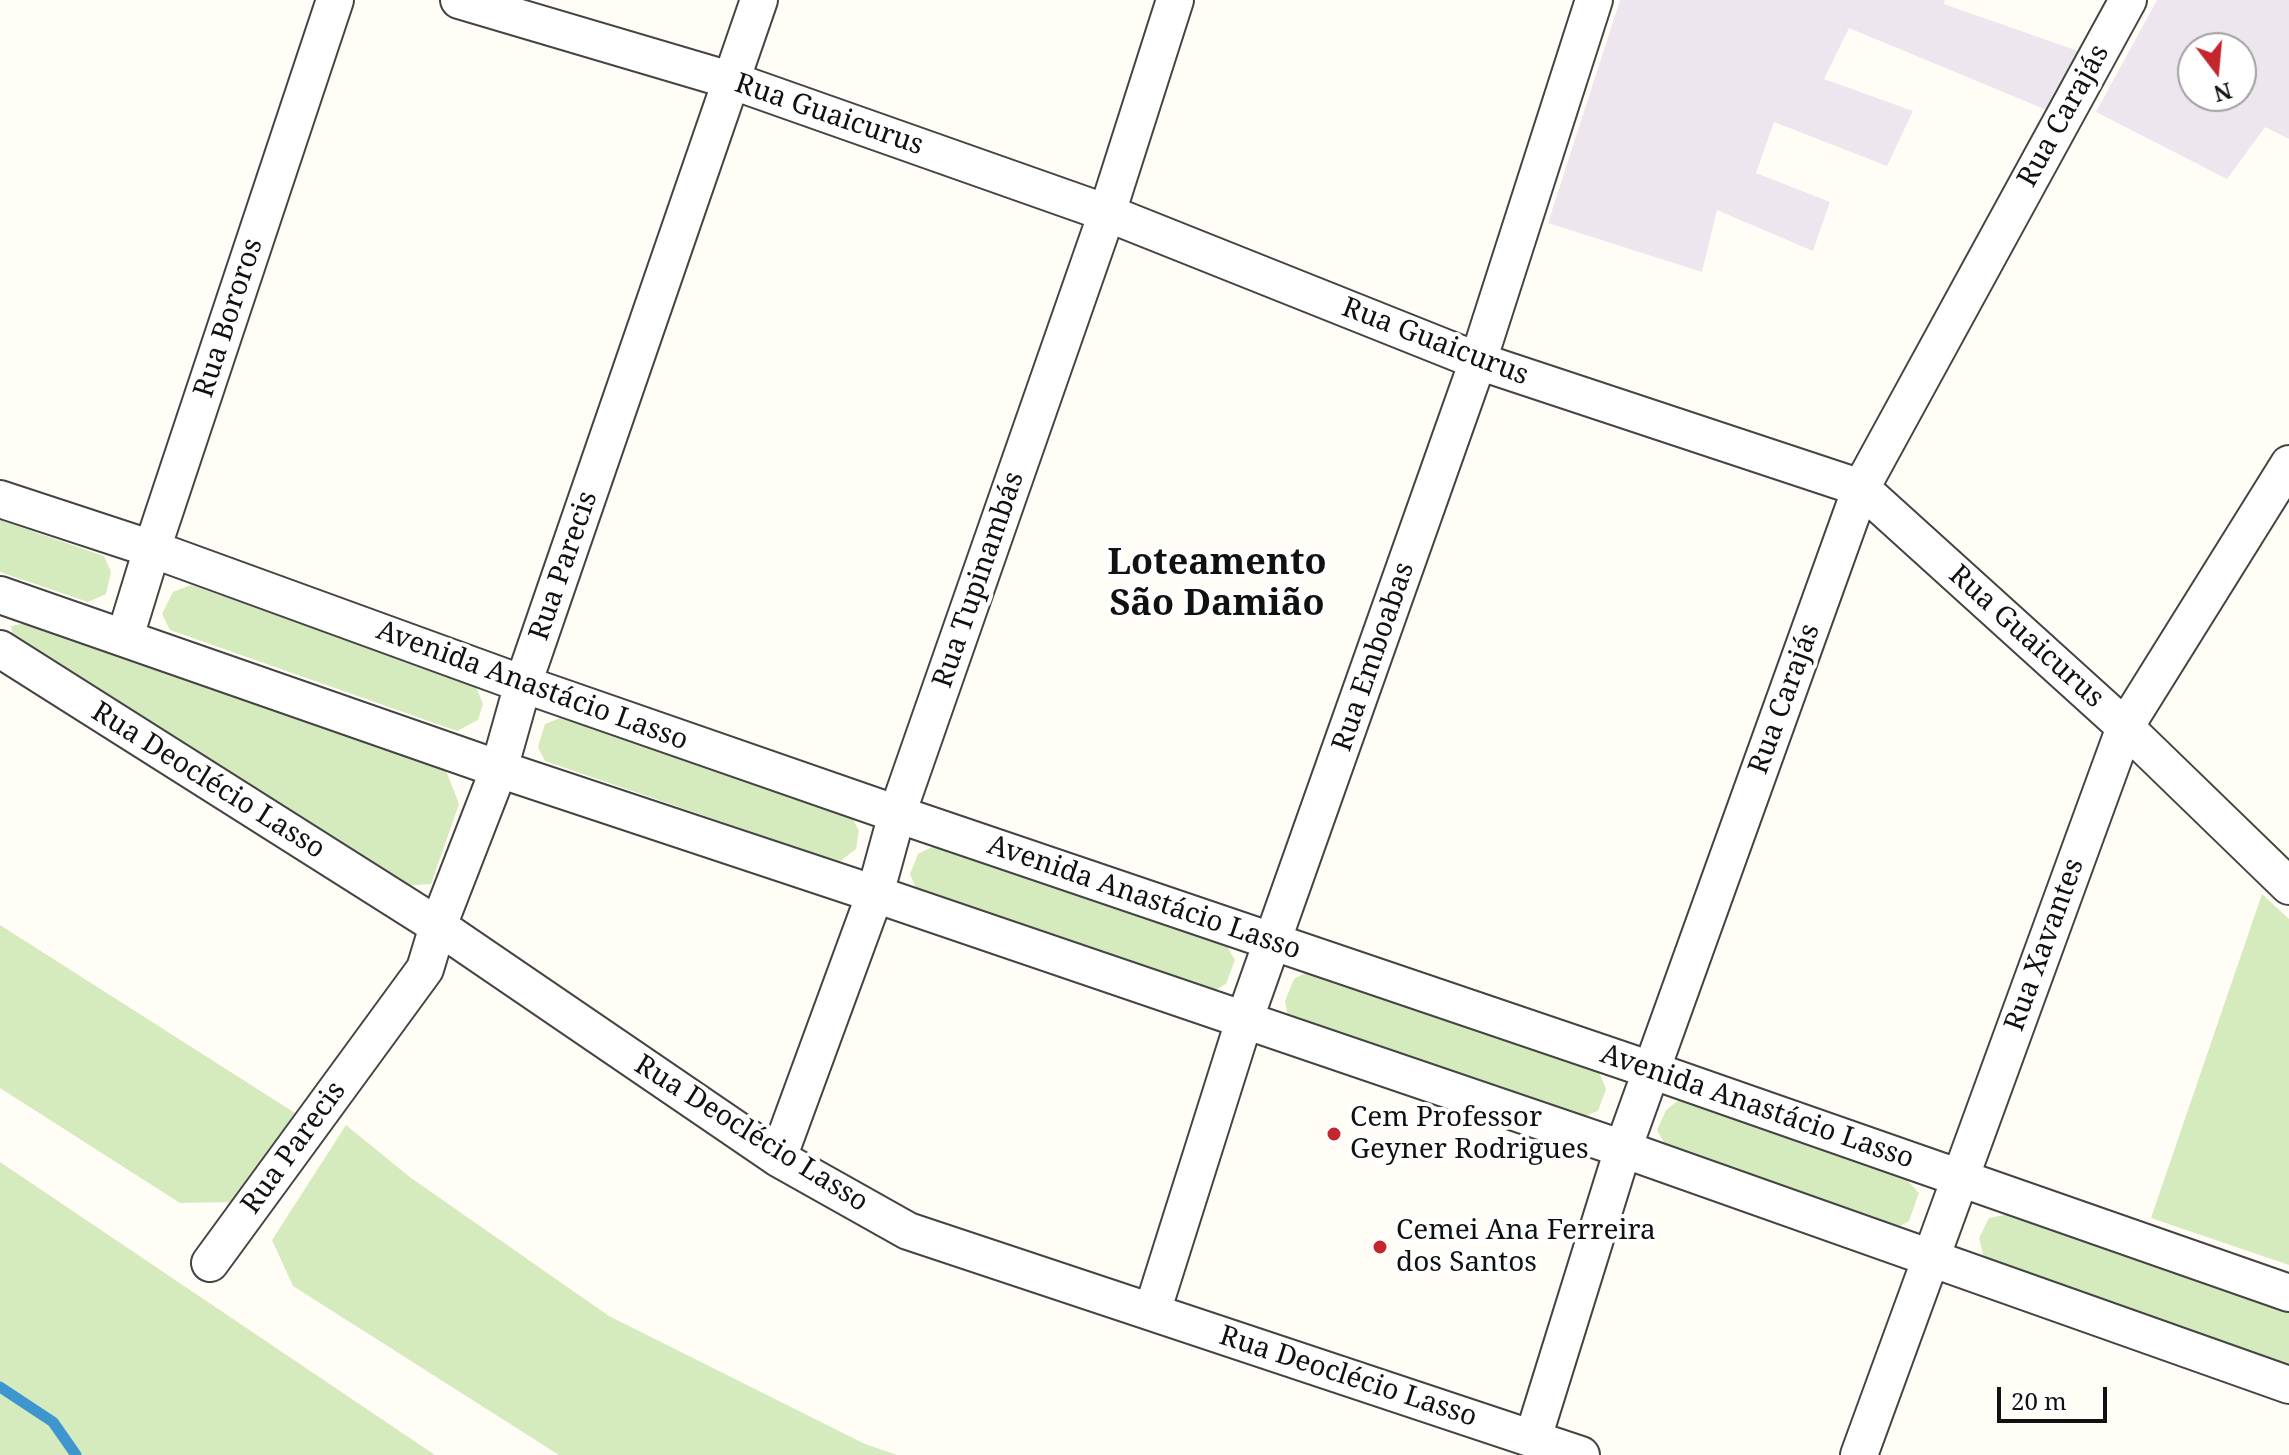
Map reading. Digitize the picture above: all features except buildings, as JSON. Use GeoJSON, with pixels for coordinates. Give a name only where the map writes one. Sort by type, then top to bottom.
{"type":"FeatureCollection","features":[{"type":"Feature","properties":{"kind":"street","name":"Rua Bororos"},"geometry":{"type":"LineString","coordinates":[[125,637],[335,0]]}},
{"type":"Feature","properties":{"kind":"street","name":"Rua Guaicurus"},"geometry":{"type":"LineString","coordinates":[[459,0],[733,81],[1107,213],[1478,361],[1861,488],[2125,727],[2289,886]]}},
{"type":"Feature","properties":{"kind":"street","name":"Rua Parecis"},"geometry":{"type":"LineString","coordinates":[[210,1263],[425,969],[438,926],[499,769],[523,684],[759,0]]}},
{"type":"Feature","properties":{"kind":"street","name":"Rua Tupinambás"},"geometry":{"type":"LineString","coordinates":[[778,1158],[875,894],[897,814],[1107,213],[1175,0]]}},
{"type":"Feature","properties":{"kind":"street","name":"Rua Emboabas"},"geometry":{"type":"LineString","coordinates":[[1152,1312],[1244,1021],[1478,361],[1594,0]]}},
{"type":"Feature","properties":{"kind":"street","name":"Rua Carajás"},"geometry":{"type":"LineString","coordinates":[[1533,1438],[1623,1149],[1861,488],[2128,0]]}},
{"type":"Feature","properties":{"kind":"street","name":"Rua Xavantes"},"geometry":{"type":"LineString","coordinates":[[1859,1455],[2125,727],[2289,464]]}},
{"type":"Feature","properties":{"kind":"street","name":"Avenida Anastácio Lasso"},"geometry":{"type":"LineString","coordinates":[[0,499],[152,549],[523,684],[897,814],[1651,1070],[2289,1293]]}},
{"type":"Feature","properties":{"kind":"street"},"geometry":{"type":"LineString","coordinates":[[0,595],[499,769],[1623,1149],[2289,1385]]}},
{"type":"Feature","properties":{"kind":"street","name":"Rua Deoclécio Lasso"},"geometry":{"type":"LineString","coordinates":[[0,649],[438,926],[778,1158],[908,1231],[1581,1455]]}},
{"type":"Feature","properties":{"kind":"shaded area"},"geometry":{"type":"Polygon","coordinates":[[[1620,0],[1945,0],[1944,4],[2081,52],[2049,111],[1849,28],[1824,79],[1913,111],[1887,166],[1774,122],[1756,173],[1830,202],[1813,251],[1717,210],[1702,272],[1548,223],[1620,0]]]}},
{"type":"Feature","properties":{"kind":"shaded area"},"geometry":{"type":"Polygon","coordinates":[[[2157,0],[2289,0],[2289,139],[2265,127],[2227,179],[2096,112],[2157,0]]]}},
{"type":"Feature","properties":{"kind":"green space"},"geometry":{"type":"Polygon","coordinates":[[[0,520],[104,556],[111,572],[106,594],[88,602],[0,572],[0,520]]]}},
{"type":"Feature","properties":{"kind":"green space"},"geometry":{"type":"Polygon","coordinates":[[[191,585],[475,684],[483,704],[478,720],[457,731],[170,630],[162,614],[173,592],[191,585]]]}},
{"type":"Feature","properties":{"kind":"green space"},"geometry":{"type":"Polygon","coordinates":[[[26,623],[443,763],[459,804],[431,884],[401,886],[13,638],[11,626],[26,623]]]}},
{"type":"Feature","properties":{"kind":"green space"},"geometry":{"type":"Polygon","coordinates":[[[565,716],[851,815],[859,831],[856,849],[839,862],[545,761],[538,747],[545,724],[565,716]]]}},
{"type":"Feature","properties":{"kind":"green space"},"geometry":{"type":"Polygon","coordinates":[[[938,844],[1225,943],[1235,960],[1226,984],[1213,991],[916,888],[910,874],[918,854],[938,844]]]}},
{"type":"Feature","properties":{"kind":"green space"},"geometry":{"type":"Polygon","coordinates":[[[2262,894],[2289,919],[2289,1265],[2151,1218],[2262,894]]]}},
{"type":"Feature","properties":{"kind":"green space"},"geometry":{"type":"Polygon","coordinates":[[[0,925],[295,1113],[231,1202],[180,1203],[0,1088],[0,925]]]}},
{"type":"Feature","properties":{"kind":"green space"},"geometry":{"type":"Polygon","coordinates":[[[1307,972],[1599,1072],[1606,1089],[1598,1111],[1578,1119],[1288,1017],[1285,1001],[1294,979],[1307,972]]]}},
{"type":"Feature","properties":{"kind":"green space"},"geometry":{"type":"Polygon","coordinates":[[[1679,1100],[1905,1178],[1919,1193],[1909,1221],[1893,1230],[1669,1151],[1657,1130],[1666,1110],[1679,1100]]]}},
{"type":"Feature","properties":{"kind":"green space"},"geometry":{"type":"Polygon","coordinates":[[[346,1125],[411,1178],[609,1316],[865,1444],[897,1455],[559,1455],[293,1286],[272,1240],[346,1125]]]}},
{"type":"Feature","properties":{"kind":"green space"},"geometry":{"type":"Polygon","coordinates":[[[0,1162],[435,1455],[0,1455],[0,1162]]]}},
{"type":"Feature","properties":{"kind":"green space"},"geometry":{"type":"Polygon","coordinates":[[[2009,1214],[2289,1311],[2289,1368],[1985,1262],[1979,1238],[1989,1218],[2009,1214]]]}},
{"type":"Feature","properties":{"kind":"waterway"},"geometry":{"type":"LineString","coordinates":[[0,1387],[53,1422],[76,1455]]}},
{"type":"Feature","properties":{"kind":"place","name":"Cem Professor Geyner Rodrigues"},"geometry":{"type":"Point","coordinates":[1334,1134]}},
{"type":"Feature","properties":{"kind":"place","name":"Cemei Ana Ferreira dos Santos"},"geometry":{"type":"Point","coordinates":[1380,1247]}},
{"type":"Feature","properties":{"kind":"district","name":"Loteamento São Damião"},"geometry":{"type":"Point","coordinates":[1217,584]}}]}
